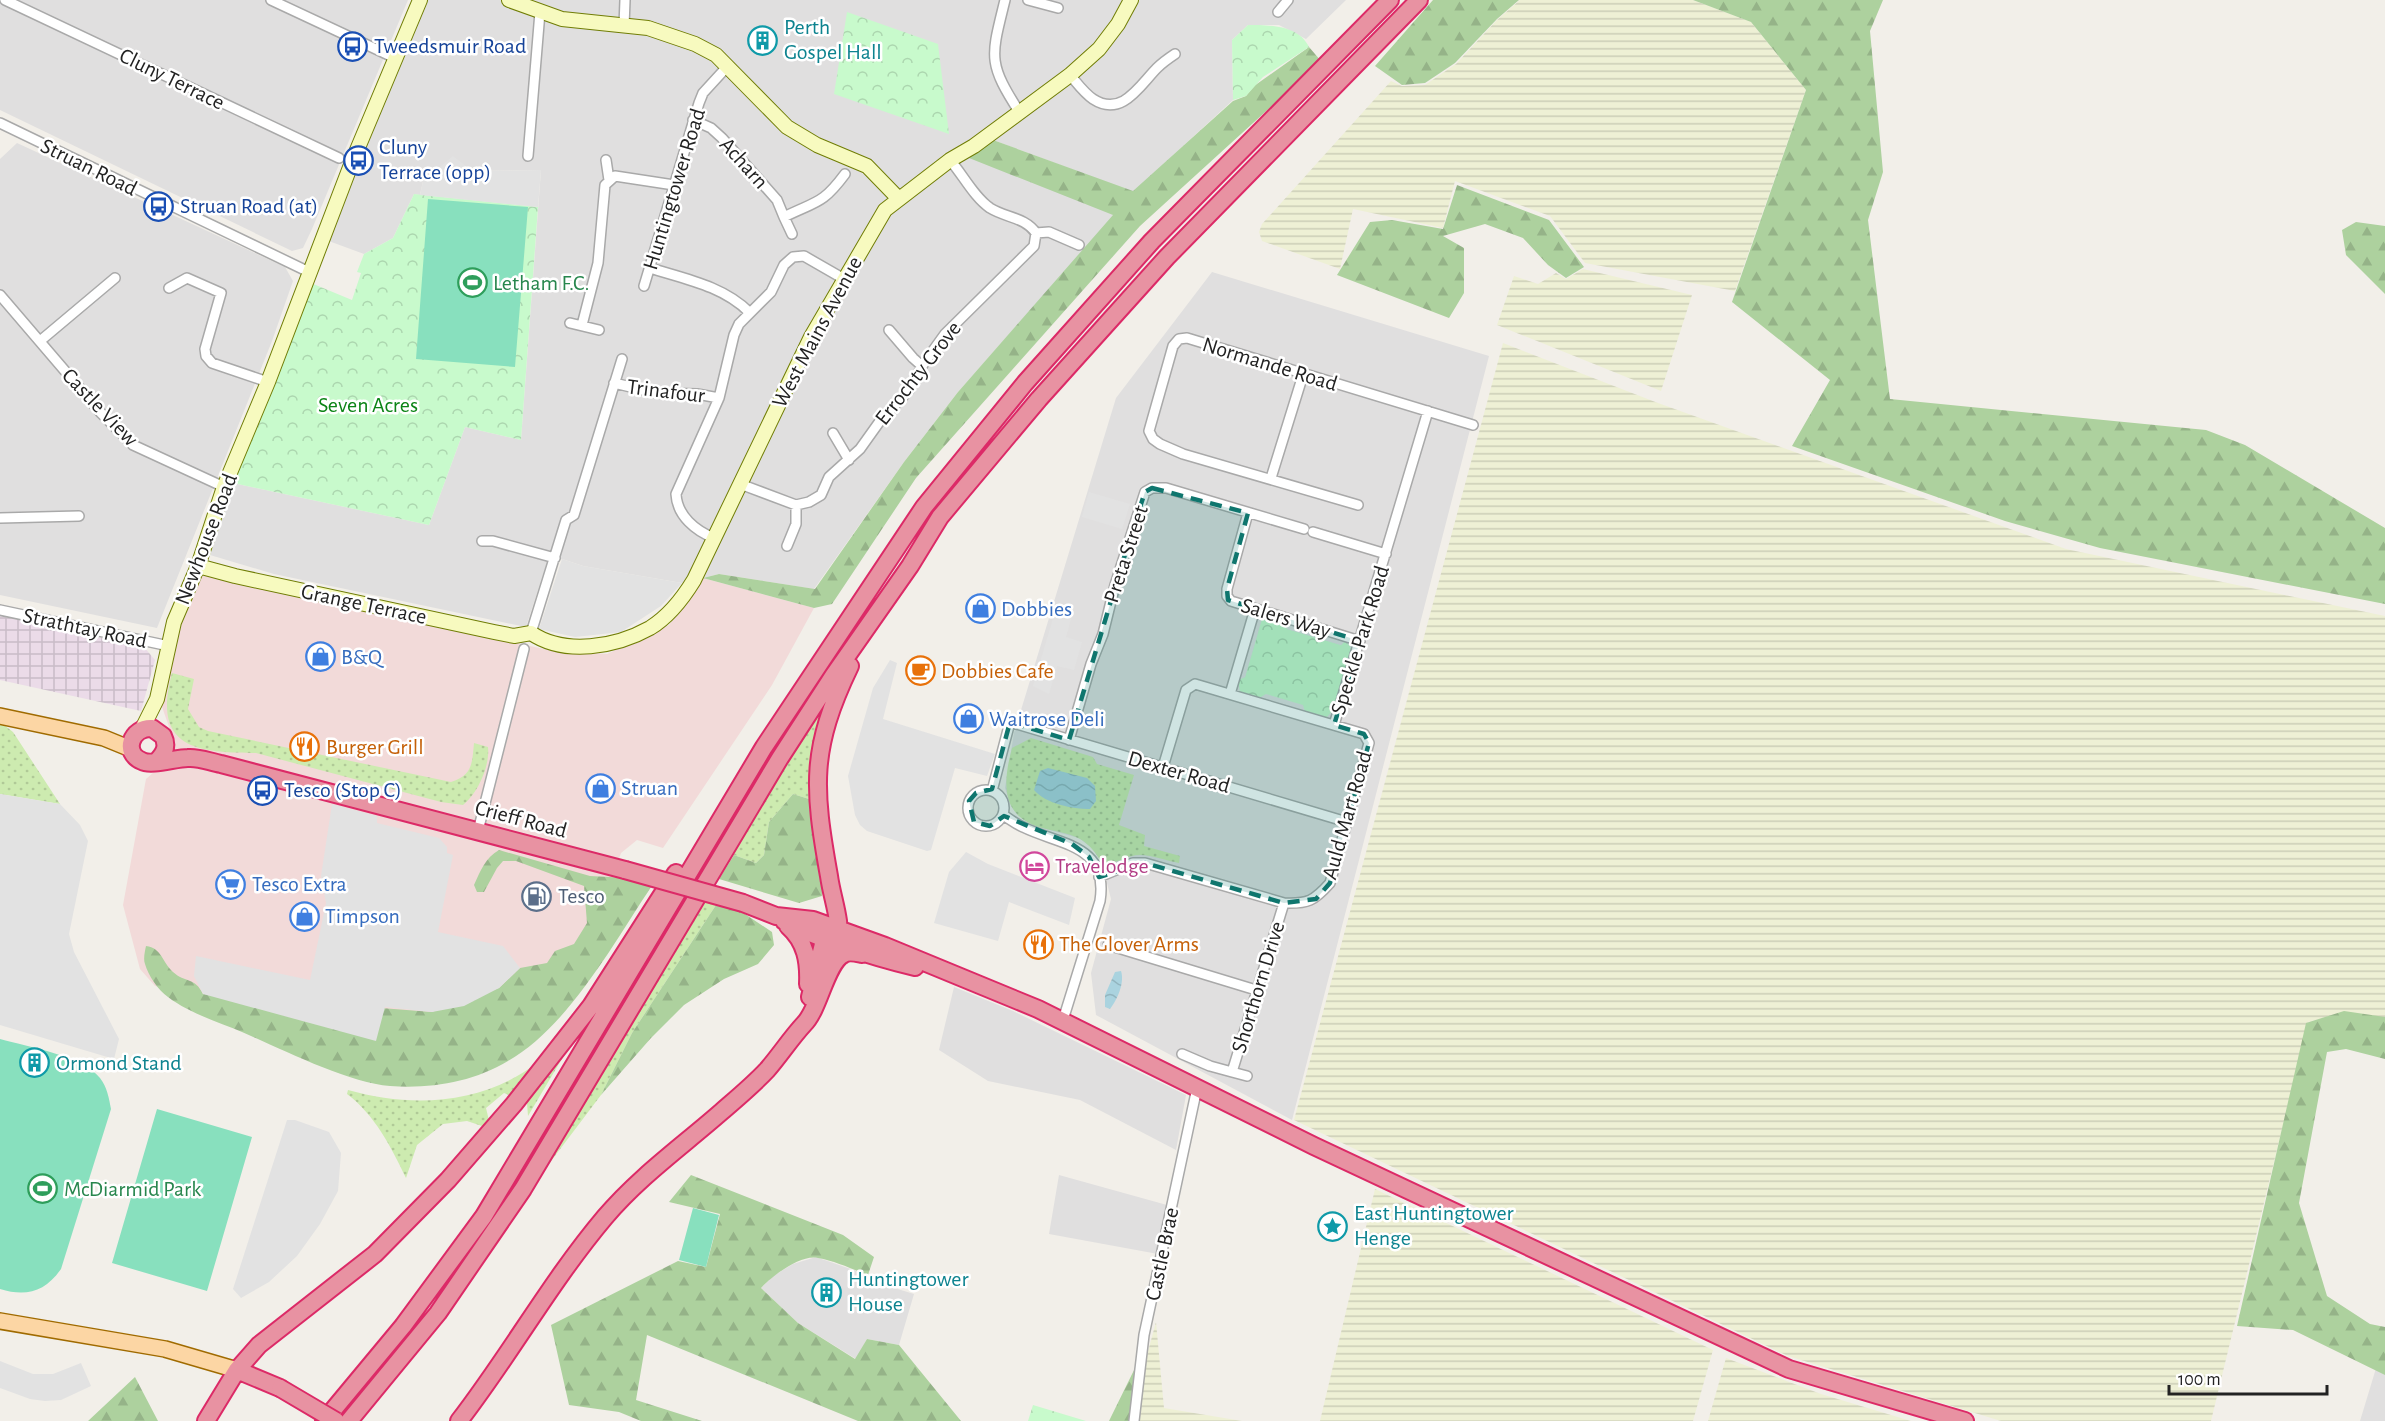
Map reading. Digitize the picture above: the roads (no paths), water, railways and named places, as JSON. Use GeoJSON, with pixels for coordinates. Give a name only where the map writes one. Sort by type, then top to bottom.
{"type":"FeatureCollection","features":[{"type":"Feature","properties":{"kind":"highway"},"geometry":{"type":"LineString","coordinates":[[206,1421],[237,1370],[259,1345],[375,1254],[448,1180],[514,1104],[591,1006],[678,870],[764,747],[924,507],[1024,383],[1152,240],[1390,0]]}},
{"type":"Feature","properties":{"kind":"highway"},"geometry":{"type":"LineString","coordinates":[[349,1421],[438,1313],[523,1189],[768,776],[875,614],[910,566],[940,517],[1047,390],[1167,257],[1419,0]]}},
{"type":"Feature","properties":{"kind":"highway"},"geometry":{"type":"LineString","coordinates":[[790,1039],[807,1006],[838,922],[818,810],[819,752],[835,698],[875,614]]}},
{"type":"Feature","properties":{"kind":"highway"},"geometry":{"type":"LineString","coordinates":[[152,728],[162,736],[165,752],[157,761],[146,763],[141,761],[133,755],[136,737],[152,728]]}},
{"type":"Feature","properties":{"kind":"highway","name":"Crieff Road"},"geometry":{"type":"LineString","coordinates":[[162,736],[191,757]]}},
{"type":"Feature","properties":{"kind":"highway"},"geometry":{"type":"LineString","coordinates":[[324,1421],[403,1326],[484,1216],[764,747]]}},
{"type":"Feature","properties":{"kind":"highway","name":"Crieff Road"},"geometry":{"type":"LineString","coordinates":[[157,761],[191,757],[625,870],[744,903],[776,916],[813,920],[832,935]]}},
{"type":"Feature","properties":{"kind":"highway"},"geometry":{"type":"LineString","coordinates":[[776,916],[794,931],[804,947],[809,967],[807,1006]]}},
{"type":"Feature","properties":{"kind":"highway"},"geometry":{"type":"LineString","coordinates":[[832,935],[862,954]]}},
{"type":"Feature","properties":{"kind":"highway"},"geometry":{"type":"LineString","coordinates":[[832,935],[835,962]]}},
{"type":"Feature","properties":{"kind":"highway"},"geometry":{"type":"LineString","coordinates":[[832,935],[885,946],[1063,1020],[1314,1146],[1789,1369],[1965,1421]]}},
{"type":"Feature","properties":{"kind":"highway"},"geometry":{"type":"LineString","coordinates":[[459,1421],[485,1388],[566,1269],[605,1217],[641,1178],[718,1115],[768,1069],[790,1039],[812,1016],[835,962],[844,954],[862,954],[953,975]]}},
{"type":"Feature","properties":{"kind":"highway"},"geometry":{"type":"LineString","coordinates":[[237,1370],[280,1388],[336,1421]]}},
{"type":"Feature","properties":{"kind":"main road"},"geometry":{"type":"LineString","coordinates":[[0,716],[104,738],[136,737]]}},
{"type":"Feature","properties":{"kind":"main road"},"geometry":{"type":"LineString","coordinates":[[0,1321],[165,1348],[237,1370]]}},
{"type":"Feature","properties":{"kind":"street","name":"Cluny Terrace"},"geometry":{"type":"LineString","coordinates":[[5,0],[339,158]]}},
{"type":"Feature","properties":{"kind":"street"},"geometry":{"type":"LineString","coordinates":[[272,0],[395,58]]}},
{"type":"Feature","properties":{"kind":"street","name":"Newhouse Road"},"geometry":{"type":"LineString","coordinates":[[136,737],[157,699],[174,622],[198,566],[224,487],[420,0]]}},
{"type":"Feature","properties":{"kind":"street"},"geometry":{"type":"LineString","coordinates":[[509,0],[540,12],[571,20],[648,28],[685,39],[716,55],[787,127],[817,145],[867,166],[899,199]]}},
{"type":"Feature","properties":{"kind":"street"},"geometry":{"type":"LineString","coordinates":[[624,26],[625,0]]}},
{"type":"Feature","properties":{"kind":"street"},"geometry":{"type":"LineString","coordinates":[[1005,0],[993,49],[999,79],[1020,112]]}},
{"type":"Feature","properties":{"kind":"street"},"geometry":{"type":"LineString","coordinates":[[1028,0],[1058,8]]}},
{"type":"Feature","properties":{"kind":"street","name":"West Mains Avenue"},"geometry":{"type":"LineString","coordinates":[[531,633],[541,639],[571,646],[586,646],[618,641],[651,627],[667,614],[686,593],[811,336],[885,210],[950,160],[974,146],[1070,75],[1099,49],[1118,24],[1131,0]]}},
{"type":"Feature","properties":{"kind":"street"},"geometry":{"type":"LineString","coordinates":[[1278,12],[1288,0]]}},
{"type":"Feature","properties":{"kind":"street"},"geometry":{"type":"LineString","coordinates":[[528,156],[540,12]]}},
{"type":"Feature","properties":{"kind":"street"},"geometry":{"type":"LineString","coordinates":[[1070,75],[1092,98],[1108,103],[1128,100],[1159,66],[1175,54]]}},
{"type":"Feature","properties":{"kind":"street","name":"Huntingtower Road"},"geometry":{"type":"LineString","coordinates":[[644,286],[693,120],[704,93],[729,67]]}},
{"type":"Feature","properties":{"kind":"street","name":"Acharn"},"geometry":{"type":"LineString","coordinates":[[693,120],[711,128],[722,138],[777,200],[792,234]]}},
{"type":"Feature","properties":{"kind":"street","name":"Struan Road"},"geometry":{"type":"LineString","coordinates":[[0,123],[309,272]]}},
{"type":"Feature","properties":{"kind":"street"},"geometry":{"type":"LineString","coordinates":[[606,160],[609,180]]}},
{"type":"Feature","properties":{"kind":"street"},"geometry":{"type":"LineString","coordinates":[[950,160],[988,207],[1022,220],[1036,233],[1049,232],[1079,245]]}},
{"type":"Feature","properties":{"kind":"street"},"geometry":{"type":"LineString","coordinates":[[784,217],[812,206],[830,195],[845,174]]}},
{"type":"Feature","properties":{"kind":"street"},"geometry":{"type":"LineString","coordinates":[[582,325],[598,263],[605,185],[615,176],[626,176],[674,185]]}},
{"type":"Feature","properties":{"kind":"street","name":"Errochty Grove"},"geometry":{"type":"LineString","coordinates":[[796,505],[809,502],[821,495],[829,477],[839,466],[849,460],[909,388],[945,334],[1027,255],[1034,246],[1036,233]]}},
{"type":"Feature","properties":{"kind":"street","name":"Trinafour"},"geometry":{"type":"LineString","coordinates":[[714,538],[689,523],[680,510],[676,494],[719,398],[734,335],[739,324],[771,292],[784,265],[793,257],[798,255],[810,258],[844,279]]}},
{"type":"Feature","properties":{"kind":"street"},"geometry":{"type":"LineString","coordinates":[[650,268],[719,290],[731,296],[749,312]]}},
{"type":"Feature","properties":{"kind":"street"},"geometry":{"type":"LineString","coordinates":[[40,341],[115,278]]}},
{"type":"Feature","properties":{"kind":"street"},"geometry":{"type":"LineString","coordinates":[[169,288],[187,279],[221,293],[205,349],[206,356],[212,363],[268,382]]}},
{"type":"Feature","properties":{"kind":"street","name":"Castle View"},"geometry":{"type":"LineString","coordinates":[[0,295],[133,446],[224,487]]}},
{"type":"Feature","properties":{"kind":"street"},"geometry":{"type":"LineString","coordinates":[[570,323],[599,330]]}},
{"type":"Feature","properties":{"kind":"street"},"geometry":{"type":"LineString","coordinates":[[889,330],[922,366]]}},
{"type":"Feature","properties":{"kind":"street","name":"Normande Road"},"geometry":{"type":"LineString","coordinates":[[1358,505],[1183,454],[1153,439],[1149,431],[1173,346],[1179,339],[1186,338],[1473,425]]}},
{"type":"Feature","properties":{"kind":"street"},"geometry":{"type":"LineString","coordinates":[[531,633],[566,520],[574,514],[622,359]]}},
{"type":"Feature","properties":{"kind":"street"},"geometry":{"type":"LineString","coordinates":[[1271,478],[1303,375]]}},
{"type":"Feature","properties":{"kind":"street","name":"Trinafour"},"geometry":{"type":"LineString","coordinates":[[614,384],[656,393],[697,394],[719,398]]}},
{"type":"Feature","properties":{"kind":"street","name":"Speckle Park Road"},"geometry":{"type":"LineString","coordinates":[[1334,725],[1428,411]]}},
{"type":"Feature","properties":{"kind":"street"},"geometry":{"type":"LineString","coordinates":[[833,433],[849,460]]}},
{"type":"Feature","properties":{"kind":"street"},"geometry":{"type":"LineString","coordinates":[[740,484],[796,505],[796,524],[787,546]]}},
{"type":"Feature","properties":{"kind":"street","name":"Preta Street"},"geometry":{"type":"LineString","coordinates":[[1069,740],[1145,492],[1152,488],[1165,488],[1309,531]]}},
{"type":"Feature","properties":{"kind":"street","name":"Salers Way"},"geometry":{"type":"LineString","coordinates":[[1248,513],[1227,589],[1231,601],[1360,641]]}},
{"type":"Feature","properties":{"kind":"street"},"geometry":{"type":"LineString","coordinates":[[0,518],[79,516]]}},
{"type":"Feature","properties":{"kind":"street","name":"Speckle Park Road"},"geometry":{"type":"LineString","coordinates":[[1309,531],[1386,554]]}},
{"type":"Feature","properties":{"kind":"street"},"geometry":{"type":"LineString","coordinates":[[482,541],[493,541],[555,558]]}},
{"type":"Feature","properties":{"kind":"street","name":"Grange Terrace"},"geometry":{"type":"LineString","coordinates":[[198,566],[494,632],[514,636],[531,633]]}},
{"type":"Feature","properties":{"kind":"street"},"geometry":{"type":"LineString","coordinates":[[1230,694],[1255,609]]}},
{"type":"Feature","properties":{"kind":"street","name":"Strathtay Road"},"geometry":{"type":"LineString","coordinates":[[0,610],[169,646]]}},
{"type":"Feature","properties":{"kind":"street"},"geometry":{"type":"LineString","coordinates":[[478,831],[524,649]]}},
{"type":"Feature","properties":{"kind":"street","name":"Auld Mart Road"},"geometry":{"type":"LineString","coordinates":[[1099,877],[1133,863],[1144,863],[1284,903],[1298,904],[1316,899],[1330,884],[1369,744],[1364,734],[1195,684],[1186,690],[1163,767]]}},
{"type":"Feature","properties":{"kind":"street","name":"Newhouse Road"},"geometry":{"type":"LineString","coordinates":[[157,699],[162,736]]}},
{"type":"Feature","properties":{"kind":"street","name":"Dexter Road"},"geometry":{"type":"LineString","coordinates":[[992,791],[1010,722],[1347,822]]}},
{"type":"Feature","properties":{"kind":"street"},"geometry":{"type":"LineString","coordinates":[[981,791],[992,791],[1001,798],[1003,815],[996,824],[979,825],[970,818],[968,807],[972,796],[981,791]]}},
{"type":"Feature","properties":{"kind":"street"},"geometry":{"type":"LineString","coordinates":[[1003,815],[1023,827],[1080,849],[1089,857],[1099,877],[1102,889],[1100,901],[1063,1020]]}},
{"type":"Feature","properties":{"kind":"street","name":"Shorthorn Drive"},"geometry":{"type":"LineString","coordinates":[[1232,1072],[1284,903]]}},
{"type":"Feature","properties":{"kind":"street"},"geometry":{"type":"LineString","coordinates":[[1108,945],[1256,990]]}},
{"type":"Feature","properties":{"kind":"street","name":"Shorthorn Drive"},"geometry":{"type":"LineString","coordinates":[[1182,1054],[1210,1066],[1247,1076]]}},
{"type":"Feature","properties":{"kind":"street","name":"Castle Brae"},"geometry":{"type":"LineString","coordinates":[[1134,1421],[1144,1335],[1197,1088]]}},
{"type":"Feature","properties":{"kind":"water"},"geometry":{"type":"Polygon","coordinates":[[[1048,768],[1087,778],[1095,786],[1096,801],[1090,809],[1060,805],[1039,795],[1034,790],[1040,771],[1048,768]]]}},
{"type":"Feature","properties":{"kind":"water"},"geometry":{"type":"Polygon","coordinates":[[[1121,971],[1120,991],[1110,1009],[1105,1007],[1105,995],[1115,972],[1121,971]]]}},
{"type":"Feature","properties":{"kind":"place","name":"Perth Gospel Hall"},"geometry":{"type":"Point","coordinates":[763,40]}},
{"type":"Feature","properties":{"kind":"place","name":"Tweedsmuir Road"},"geometry":{"type":"Point","coordinates":[353,46]}},
{"type":"Feature","properties":{"kind":"place","name":"Cluny Terrace (opp)"},"geometry":{"type":"Point","coordinates":[358,160]}},
{"type":"Feature","properties":{"kind":"place","name":"Struan Road (at)"},"geometry":{"type":"Point","coordinates":[159,206]}},
{"type":"Feature","properties":{"kind":"place","name":"Letham F.C."},"geometry":{"type":"Point","coordinates":[472,283]}},
{"type":"Feature","properties":{"kind":"place","name":"Dobbies"},"geometry":{"type":"Point","coordinates":[980,609]}},
{"type":"Feature","properties":{"kind":"place","name":"B&Q"},"geometry":{"type":"Point","coordinates":[320,657]}},
{"type":"Feature","properties":{"kind":"place","name":"Dobbies Cafe"},"geometry":{"type":"Point","coordinates":[920,671]}},
{"type":"Feature","properties":{"kind":"place","name":"Waitrose Deli"},"geometry":{"type":"Point","coordinates":[968,719]}},
{"type":"Feature","properties":{"kind":"place","name":"Burger Grill"},"geometry":{"type":"Point","coordinates":[305,747]}},
{"type":"Feature","properties":{"kind":"place","name":"Struan"},"geometry":{"type":"Point","coordinates":[600,788]}},
{"type":"Feature","properties":{"kind":"place","name":"Tesco (Stop C)"},"geometry":{"type":"Point","coordinates":[263,790]}},
{"type":"Feature","properties":{"kind":"place","name":"Travelodge"},"geometry":{"type":"Point","coordinates":[1034,866]}},
{"type":"Feature","properties":{"kind":"place","name":"Tesco Extra"},"geometry":{"type":"Point","coordinates":[231,884]}},
{"type":"Feature","properties":{"kind":"place","name":"Tesco"},"geometry":{"type":"Point","coordinates":[537,896]}},
{"type":"Feature","properties":{"kind":"place","name":"Timpson"},"geometry":{"type":"Point","coordinates":[304,916]}},
{"type":"Feature","properties":{"kind":"place","name":"The Glover Arms"},"geometry":{"type":"Point","coordinates":[1038,944]}},
{"type":"Feature","properties":{"kind":"place","name":"Ormond Stand"},"geometry":{"type":"Point","coordinates":[35,1063]}},
{"type":"Feature","properties":{"kind":"place","name":"McDiarmid Park"},"geometry":{"type":"Point","coordinates":[43,1189]}},
{"type":"Feature","properties":{"kind":"place","name":"East Huntingtower Henge"},"geometry":{"type":"Point","coordinates":[1333,1226]}},
{"type":"Feature","properties":{"kind":"place","name":"Huntingtower House"},"geometry":{"type":"Point","coordinates":[827,1292]}},
{"type":"Feature","properties":{"kind":"park label","name":"Seven Acres"},"geometry":{"type":"Point","coordinates":[368,405]}}]}
